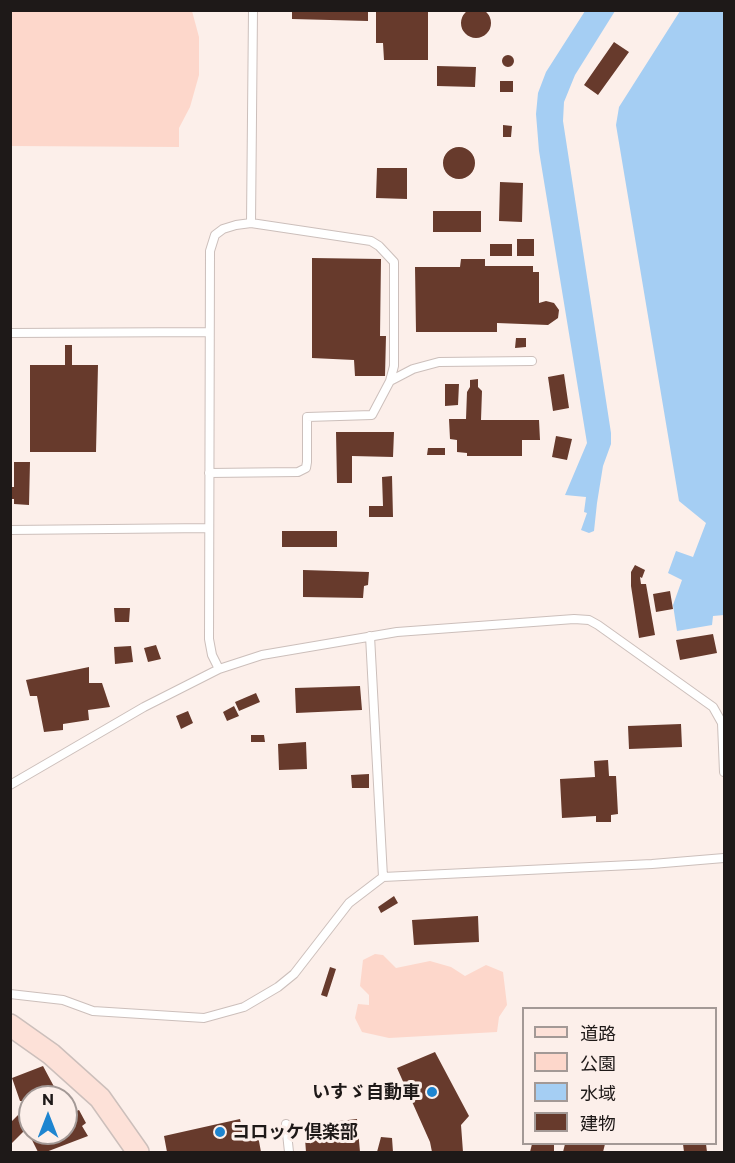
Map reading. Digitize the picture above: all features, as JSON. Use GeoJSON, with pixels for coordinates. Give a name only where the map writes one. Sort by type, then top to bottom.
{"type":"FeatureCollection","features":[{"type":"Feature","properties":{"kind":"street"},"geometry":{"type":"LineString","coordinates":[[10,1025],[51,1054],[100,1098],[138,1152]]}},
{"type":"Feature","properties":{"kind":"lane"},"geometry":{"type":"LineString","coordinates":[[250,223],[253,10]]}},
{"type":"Feature","properties":{"kind":"lane"},"geometry":{"type":"LineString","coordinates":[[209,473],[298,472],[306,468],[307,462],[307,417],[372,415],[390,381],[394,366],[394,262],[389,254],[371,241],[250,223],[224,229],[215,236],[210,251],[209,332],[209,473],[209,639],[212,655],[219,669]]}},
{"type":"Feature","properties":{"kind":"lane"},"geometry":{"type":"LineString","coordinates":[[10,333],[209,332]]}},
{"type":"Feature","properties":{"kind":"lane"},"geometry":{"type":"LineString","coordinates":[[390,381],[413,369],[438,362],[532,361]]}},
{"type":"Feature","properties":{"kind":"lane"},"geometry":{"type":"LineString","coordinates":[[10,530],[209,528]]}},
{"type":"Feature","properties":{"kind":"lane"},"geometry":{"type":"LineString","coordinates":[[10,785],[144,708],[219,669],[262,655],[370,636],[574,619],[589,620],[713,707],[722,723],[724,772]]}},
{"type":"Feature","properties":{"kind":"lane"},"geometry":{"type":"LineString","coordinates":[[370,636],[383,877]]}},
{"type":"Feature","properties":{"kind":"lane"},"geometry":{"type":"LineString","coordinates":[[10,994],[63,1000],[93,1011],[204,1018],[244,1007],[278,987],[294,974],[349,903],[383,877],[652,864],[724,858]]}},
{"type":"Feature","properties":{"kind":"lane"},"geometry":{"type":"LineString","coordinates":[[286,1124],[289,1152]]}},
{"type":"Feature","properties":{"kind":"green space"},"geometry":{"type":"Polygon","coordinates":[[[11,10],[192,11],[199,37],[199,75],[190,107],[179,128],[179,147],[11,146],[11,10]]]}},
{"type":"Feature","properties":{"kind":"green space"},"geometry":{"type":"Polygon","coordinates":[[[375,954],[383,955],[396,968],[430,961],[451,967],[465,976],[486,965],[503,972],[507,1005],[499,1017],[497,1032],[389,1038],[362,1032],[355,1018],[358,1004],[369,1005],[369,995],[360,986],[363,960],[375,954]]]}},
{"type":"Feature","properties":{"kind":"water"},"geometry":{"type":"Polygon","coordinates":[[[585,11],[615,11],[575,75],[564,102],[563,121],[611,433],[611,444],[603,466],[594,531],[589,533],[581,530],[587,513],[584,512],[586,497],[565,495],[587,443],[539,151],[536,114],[538,93],[546,72],[585,11]]]}},
{"type":"Feature","properties":{"kind":"water"},"geometry":{"type":"Polygon","coordinates":[[[680,11],[724,11],[724,615],[713,616],[712,625],[677,631],[673,605],[682,580],[668,573],[676,551],[693,557],[706,523],[679,501],[616,125],[619,107],[680,11]]]}},
{"type":"Feature","properties":{"kind":"building"},"geometry":{"type":"Polygon","coordinates":[[[476,8],[482,9],[490,17],[490,29],[482,37],[476,38],[470,37],[462,29],[461,23],[462,17],[470,9],[476,8]]]}},
{"type":"Feature","properties":{"kind":"building"},"geometry":{"type":"Polygon","coordinates":[[[292,10],[368,10],[368,21],[292,19],[292,10]]]}},
{"type":"Feature","properties":{"kind":"building"},"geometry":{"type":"Polygon","coordinates":[[[376,10],[428,10],[428,60],[384,60],[383,43],[376,43],[376,10]]]}},
{"type":"Feature","properties":{"kind":"building"},"geometry":{"type":"Polygon","coordinates":[[[614,42],[629,52],[598,95],[584,85],[614,42]]]}},
{"type":"Feature","properties":{"kind":"building"},"geometry":{"type":"Polygon","coordinates":[[[508,55],[514,61],[508,67],[502,61],[508,55]]]}},
{"type":"Feature","properties":{"kind":"building"},"geometry":{"type":"Polygon","coordinates":[[[437,66],[476,67],[475,87],[437,86],[437,66]]]}},
{"type":"Feature","properties":{"kind":"building"},"geometry":{"type":"Polygon","coordinates":[[[500,81],[513,81],[513,92],[500,92],[500,81]]]}},
{"type":"Feature","properties":{"kind":"building"},"geometry":{"type":"Polygon","coordinates":[[[503,125],[512,126],[511,137],[503,137],[503,125]]]}},
{"type":"Feature","properties":{"kind":"building"},"geometry":{"type":"Polygon","coordinates":[[[459,147],[470,152],[475,163],[470,174],[459,179],[448,174],[443,163],[448,152],[459,147]]]}},
{"type":"Feature","properties":{"kind":"building"},"geometry":{"type":"Polygon","coordinates":[[[377,168],[407,168],[407,199],[376,198],[377,168]]]}},
{"type":"Feature","properties":{"kind":"building"},"geometry":{"type":"Polygon","coordinates":[[[500,182],[523,183],[522,222],[499,221],[500,182]]]}},
{"type":"Feature","properties":{"kind":"building"},"geometry":{"type":"Polygon","coordinates":[[[433,211],[481,211],[481,232],[433,232],[433,211]]]}},
{"type":"Feature","properties":{"kind":"building"},"geometry":{"type":"Polygon","coordinates":[[[517,239],[534,239],[534,256],[517,256],[517,239]]]}},
{"type":"Feature","properties":{"kind":"building"},"geometry":{"type":"Polygon","coordinates":[[[490,244],[512,244],[512,256],[490,256],[490,244]]]}},
{"type":"Feature","properties":{"kind":"building"},"geometry":{"type":"Polygon","coordinates":[[[312,258],[381,259],[380,336],[386,336],[385,376],[355,376],[354,360],[312,358],[312,258]]]}},
{"type":"Feature","properties":{"kind":"building"},"geometry":{"type":"Polygon","coordinates":[[[461,259],[485,259],[485,266],[533,266],[533,272],[539,272],[539,303],[546,301],[554,303],[559,310],[558,318],[548,325],[497,323],[497,332],[416,332],[415,267],[460,267],[461,259]]]}},
{"type":"Feature","properties":{"kind":"building"},"geometry":{"type":"Polygon","coordinates":[[[516,338],[526,338],[526,347],[515,348],[516,338]]]}},
{"type":"Feature","properties":{"kind":"building"},"geometry":{"type":"Polygon","coordinates":[[[65,345],[72,345],[72,365],[98,365],[96,452],[30,452],[30,365],[65,365],[65,345]]]}},
{"type":"Feature","properties":{"kind":"building"},"geometry":{"type":"Polygon","coordinates":[[[564,374],[569,408],[553,411],[548,377],[564,374]]]}},
{"type":"Feature","properties":{"kind":"building"},"geometry":{"type":"Polygon","coordinates":[[[478,379],[478,387],[482,391],[481,420],[539,420],[540,440],[522,440],[522,456],[467,456],[467,453],[457,452],[457,440],[450,439],[449,419],[466,419],[470,380],[478,379]]]}},
{"type":"Feature","properties":{"kind":"building"},"geometry":{"type":"Polygon","coordinates":[[[445,384],[459,384],[458,405],[445,406],[445,384]]]}},
{"type":"Feature","properties":{"kind":"building"},"geometry":{"type":"Polygon","coordinates":[[[336,432],[394,432],[393,457],[352,456],[352,483],[337,483],[336,432]]]}},
{"type":"Feature","properties":{"kind":"building"},"geometry":{"type":"Polygon","coordinates":[[[556,436],[572,439],[567,460],[552,457],[556,436]]]}},
{"type":"Feature","properties":{"kind":"building"},"geometry":{"type":"Polygon","coordinates":[[[428,448],[445,448],[445,455],[427,455],[428,448]]]}},
{"type":"Feature","properties":{"kind":"building"},"geometry":{"type":"Polygon","coordinates":[[[14,462],[30,462],[29,505],[14,504],[14,499],[10,499],[10,487],[14,487],[14,462]]]}},
{"type":"Feature","properties":{"kind":"building"},"geometry":{"type":"Polygon","coordinates":[[[392,476],[393,517],[369,517],[369,506],[383,506],[382,477],[392,476]]]}},
{"type":"Feature","properties":{"kind":"building"},"geometry":{"type":"Polygon","coordinates":[[[282,531],[337,531],[337,547],[282,547],[282,531]]]}},
{"type":"Feature","properties":{"kind":"building"},"geometry":{"type":"Polygon","coordinates":[[[635,565],[645,570],[642,578],[640,577],[641,584],[646,584],[655,635],[639,638],[631,586],[631,572],[635,565]]]}},
{"type":"Feature","properties":{"kind":"building"},"geometry":{"type":"Polygon","coordinates":[[[303,570],[369,572],[368,585],[364,586],[363,598],[303,597],[303,570]]]}},
{"type":"Feature","properties":{"kind":"building"},"geometry":{"type":"Polygon","coordinates":[[[670,591],[673,609],[656,612],[653,594],[670,591]]]}},
{"type":"Feature","properties":{"kind":"building"},"geometry":{"type":"Polygon","coordinates":[[[114,608],[130,608],[129,622],[115,622],[114,608]]]}},
{"type":"Feature","properties":{"kind":"building"},"geometry":{"type":"Polygon","coordinates":[[[713,634],[717,653],[680,660],[676,640],[713,634]]]}},
{"type":"Feature","properties":{"kind":"building"},"geometry":{"type":"Polygon","coordinates":[[[156,645],[161,659],[148,662],[144,648],[156,645]]]}},
{"type":"Feature","properties":{"kind":"building"},"geometry":{"type":"Polygon","coordinates":[[[131,646],[133,662],[115,664],[114,647],[131,646]]]}},
{"type":"Feature","properties":{"kind":"building"},"geometry":{"type":"Polygon","coordinates":[[[89,667],[89,683],[102,683],[110,707],[88,710],[89,720],[63,724],[63,730],[44,732],[37,696],[30,696],[26,680],[89,667]]]}},
{"type":"Feature","properties":{"kind":"building"},"geometry":{"type":"Polygon","coordinates":[[[360,686],[362,710],[296,713],[295,688],[360,686]]]}},
{"type":"Feature","properties":{"kind":"building"},"geometry":{"type":"Polygon","coordinates":[[[256,693],[260,702],[239,711],[235,702],[256,693]]]}},
{"type":"Feature","properties":{"kind":"building"},"geometry":{"type":"Polygon","coordinates":[[[234,706],[239,716],[227,721],[223,712],[234,706]]]}},
{"type":"Feature","properties":{"kind":"building"},"geometry":{"type":"Polygon","coordinates":[[[188,711],[193,723],[181,729],[176,716],[188,711]]]}},
{"type":"Feature","properties":{"kind":"building"},"geometry":{"type":"Polygon","coordinates":[[[681,724],[682,747],[629,749],[628,726],[681,724]]]}},
{"type":"Feature","properties":{"kind":"building"},"geometry":{"type":"Polygon","coordinates":[[[251,735],[264,735],[265,742],[251,742],[251,735]]]}},
{"type":"Feature","properties":{"kind":"building"},"geometry":{"type":"Polygon","coordinates":[[[306,742],[307,769],[279,770],[278,744],[306,742]]]}},
{"type":"Feature","properties":{"kind":"building"},"geometry":{"type":"Polygon","coordinates":[[[608,760],[609,776],[616,776],[618,814],[611,815],[611,822],[596,822],[596,816],[562,818],[560,779],[595,777],[594,761],[608,760]]]}},
{"type":"Feature","properties":{"kind":"building"},"geometry":{"type":"Polygon","coordinates":[[[369,774],[369,788],[352,788],[351,775],[369,774]]]}},
{"type":"Feature","properties":{"kind":"building"},"geometry":{"type":"Polygon","coordinates":[[[394,896],[398,903],[381,913],[378,907],[394,896]]]}},
{"type":"Feature","properties":{"kind":"building"},"geometry":{"type":"Polygon","coordinates":[[[478,916],[479,942],[414,945],[412,920],[478,916]]]}},
{"type":"Feature","properties":{"kind":"building"},"geometry":{"type":"Polygon","coordinates":[[[330,967],[336,969],[327,997],[321,995],[330,967]]]}},
{"type":"Feature","properties":{"kind":"building","name":"いすゞ自動車"},"geometry":{"type":"Polygon","coordinates":[[[435,1052],[469,1116],[461,1125],[463,1152],[432,1152],[430,1142],[397,1068],[435,1052]]]}},
{"type":"Feature","properties":{"kind":"building"},"geometry":{"type":"Polygon","coordinates":[[[43,1066],[53,1085],[18,1085],[18,1095],[12,1078],[43,1066]]]}},
{"type":"Feature","properties":{"kind":"building"},"geometry":{"type":"Polygon","coordinates":[[[78,1110],[86,1123],[82,1126],[88,1136],[78,1140],[78,1110]]]}},
{"type":"Feature","properties":{"kind":"building"},"geometry":{"type":"Polygon","coordinates":[[[18,1115],[18,1137],[10,1145],[10,1123],[18,1115]]]}},
{"type":"Feature","properties":{"kind":"building","name":"コロッケ倶楽部"},"geometry":{"type":"Polygon","coordinates":[[[240,1119],[242,1128],[256,1125],[261,1152],[167,1152],[164,1136],[240,1119]]]}},
{"type":"Feature","properties":{"kind":"building"},"geometry":{"type":"Polygon","coordinates":[[[357,1119],[360,1152],[306,1152],[304,1125],[357,1119]]]}},
{"type":"Feature","properties":{"kind":"building"},"geometry":{"type":"Polygon","coordinates":[[[381,1137],[392,1138],[393,1152],[377,1152],[381,1137]]]}},
{"type":"Feature","properties":{"kind":"building"},"geometry":{"type":"Polygon","coordinates":[[[34,1145],[64,1145],[46,1152],[38,1152],[34,1145]]]}},
{"type":"Feature","properties":{"kind":"building"},"geometry":{"type":"Polygon","coordinates":[[[532,1145],[554,1145],[554,1152],[530,1152],[532,1145]]]}},
{"type":"Feature","properties":{"kind":"building"},"geometry":{"type":"Polygon","coordinates":[[[565,1145],[605,1145],[603,1152],[563,1152],[565,1145]]]}},
{"type":"Feature","properties":{"kind":"building"},"geometry":{"type":"Polygon","coordinates":[[[683,1145],[706,1145],[707,1152],[684,1152],[683,1145]]]}},
{"type":"Feature","properties":{"kind":"place","name":"いすゞ自動車"},"geometry":{"type":"Point","coordinates":[432,1092]}},
{"type":"Feature","properties":{"kind":"place","name":"コロッケ倶楽部"},"geometry":{"type":"Point","coordinates":[220,1132]}}]}
